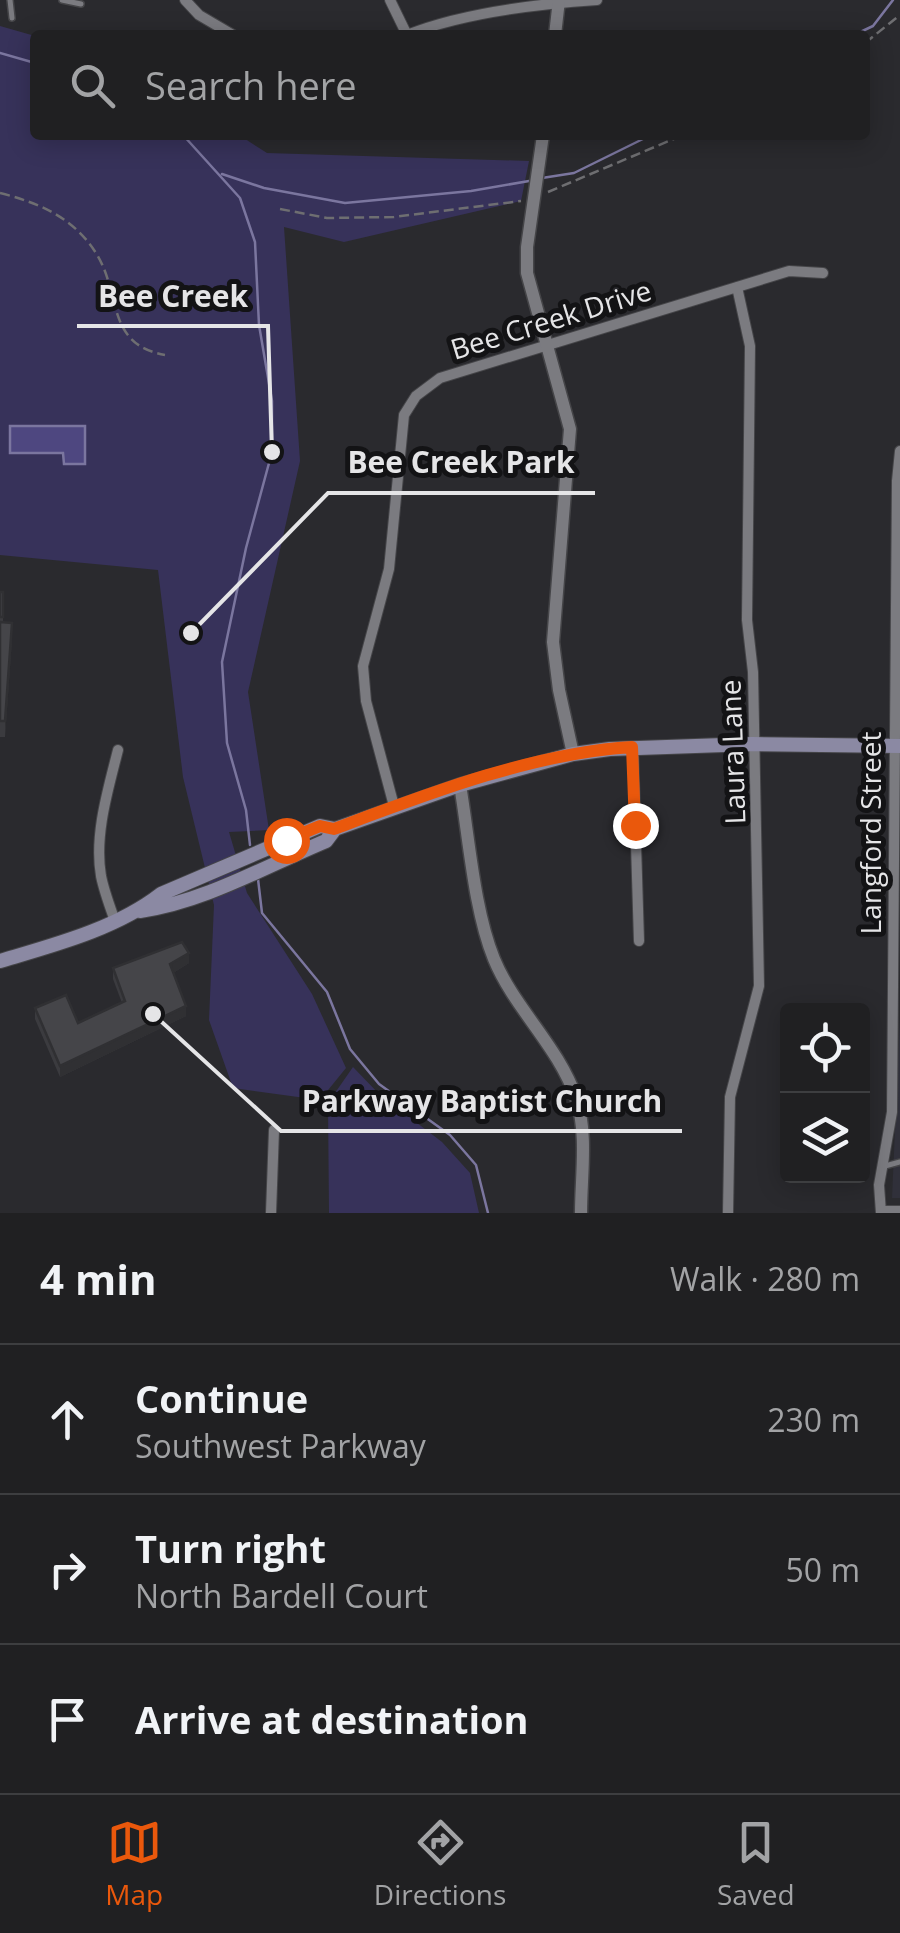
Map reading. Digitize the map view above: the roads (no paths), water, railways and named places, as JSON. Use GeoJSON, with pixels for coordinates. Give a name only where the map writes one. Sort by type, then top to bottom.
{"type":"FeatureCollection","features":[{"type":"Feature","properties":{"kind":"main road"},"geometry":{"type":"LineString","coordinates":[[0,961],[115,922],[139,911],[161,894],[320,826],[334,829],[460,785],[573,754],[632,747],[752,744],[897,746]]}},
{"type":"Feature","properties":{"kind":"street"},"geometry":{"type":"LineString","coordinates":[[186,0],[199,15],[224,30]]}},
{"type":"Feature","properties":{"kind":"street"},"geometry":{"type":"LineString","coordinates":[[390,0],[405,30]]}},
{"type":"Feature","properties":{"kind":"street"},"geometry":{"type":"LineString","coordinates":[[419,30],[438,22],[559,1],[597,0]]}},
{"type":"Feature","properties":{"kind":"street"},"geometry":{"type":"LineString","coordinates":[[556,30],[559,1]]}},
{"type":"Feature","properties":{"kind":"street"},"geometry":{"type":"LineString","coordinates":[[542,140],[527,200],[527,273],[570,429],[552,642],[573,754]]}},
{"type":"Feature","properties":{"kind":"street","name":"Bee Creek Drive"},"geometry":{"type":"LineString","coordinates":[[394,806],[366,701],[363,666],[389,569],[404,415],[416,396],[440,378],[789,271],[823,273]]}},
{"type":"Feature","properties":{"kind":"street","name":"Laura Lane"},"geometry":{"type":"LineString","coordinates":[[728,1213],[730,1097],[760,986],[760,864],[752,744],[753,672],[747,620],[750,346],[737,287]]}},
{"type":"Feature","properties":{"kind":"street","name":"Langford Street"},"geometry":{"type":"LineString","coordinates":[[881,1212],[882,1167],[890,1134],[896,1071],[900,451]]}},
{"type":"Feature","properties":{"kind":"street"},"geometry":{"type":"LineString","coordinates":[[632,747],[639,941]]}},
{"type":"Feature","properties":{"kind":"street"},"geometry":{"type":"LineString","coordinates":[[115,922],[101,877],[99,854],[104,806],[118,750]]}},
{"type":"Feature","properties":{"kind":"street"},"geometry":{"type":"LineString","coordinates":[[460,785],[485,932],[494,962],[569,1080],[578,1103],[582,1140],[580,1213]]}},
{"type":"Feature","properties":{"kind":"street"},"geometry":{"type":"LineString","coordinates":[[272,1213],[274,1130]]}},
{"type":"Feature","properties":{"kind":"street"},"geometry":{"type":"LineString","coordinates":[[881,1212],[900,1212]]}},
{"type":"Feature","properties":{"kind":"lane"},"geometry":{"type":"LineString","coordinates":[[10,0],[12,18]]}},
{"type":"Feature","properties":{"kind":"lane"},"geometry":{"type":"LineString","coordinates":[[62,0],[82,4]]}},
{"type":"Feature","properties":{"kind":"lane"},"geometry":{"type":"LineString","coordinates":[[882,1167],[900,1162]]}},
{"type":"Feature","properties":{"kind":"waterway"},"geometry":{"type":"LineString","coordinates":[[865,30],[873,26],[893,0]]}},
{"type":"Feature","properties":{"kind":"waterway"},"geometry":{"type":"LineString","coordinates":[[0,53],[30,62]]}},
{"type":"Feature","properties":{"kind":"waterway"},"geometry":{"type":"LineString","coordinates":[[188,140],[240,198],[255,242],[259,325],[272,401],[272,452],[246,548],[222,662],[227,743],[246,810],[250,845]]}},
{"type":"Feature","properties":{"kind":"waterway"},"geometry":{"type":"LineString","coordinates":[[542,178],[574,173],[641,140]]}},
{"type":"Feature","properties":{"kind":"waterway"},"geometry":{"type":"LineString","coordinates":[[222,174],[264,188],[345,203],[471,191],[529,181]]}},
{"type":"Feature","properties":{"kind":"waterway"},"geometry":{"type":"LineString","coordinates":[[258,879],[262,913],[327,992],[350,1049],[379,1084],[450,1135],[476,1165],[488,1213]]}},
{"type":"Feature","properties":{"kind":"place","name":"Bee Creek"},"geometry":{"type":"Point","coordinates":[272,452]}},
{"type":"Feature","properties":{"kind":"place","name":"Bee Creek Park"},"geometry":{"type":"Point","coordinates":[191,633]}},
{"type":"Feature","properties":{"kind":"place","name":"Parkway Baptist Church"},"geometry":{"type":"Point","coordinates":[153,1014]}}]}
